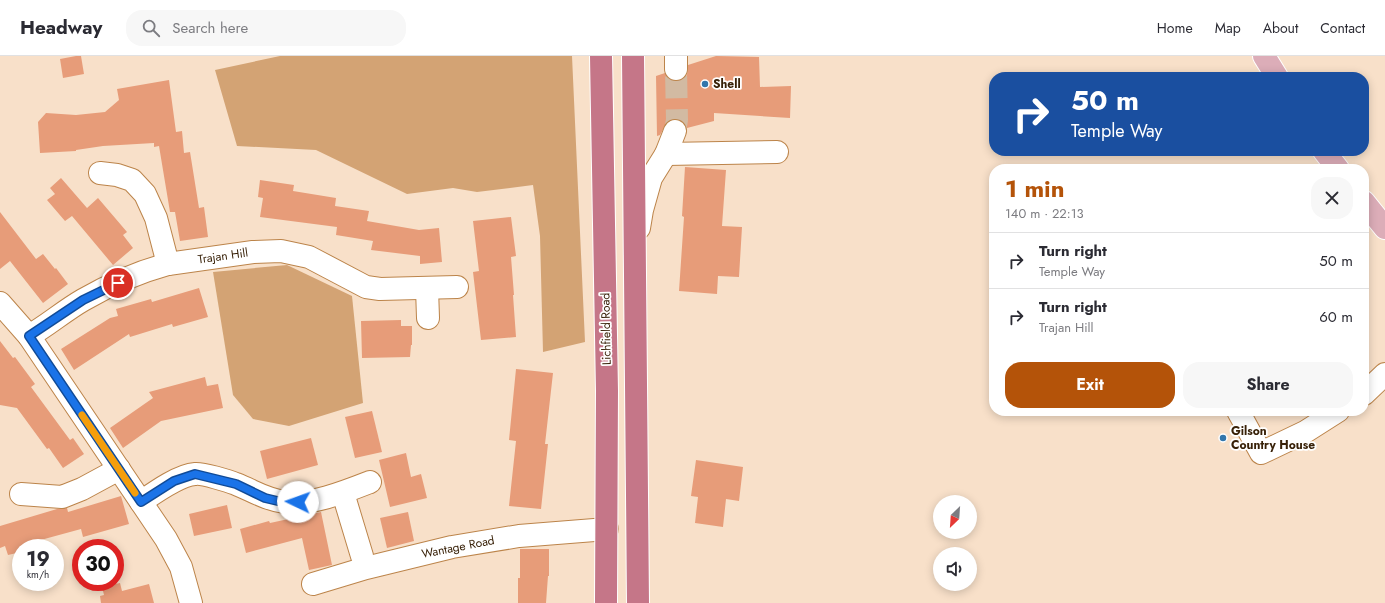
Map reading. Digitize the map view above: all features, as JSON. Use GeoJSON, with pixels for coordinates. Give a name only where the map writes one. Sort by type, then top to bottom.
{"type":"FeatureCollection","features":[{"type":"Feature","properties":{"kind":"highway","name":"Lichfield Road"},"geometry":{"type":"LineString","coordinates":[[601,56],[607,391],[606,603]]}},
{"type":"Feature","properties":{"kind":"highway"},"geometry":{"type":"LineString","coordinates":[[633,56],[638,603]]}},
{"type":"Feature","properties":{"kind":"main road"},"geometry":{"type":"LineString","coordinates":[[1264,56],[1273,72]]}},
{"type":"Feature","properties":{"kind":"main road"},"geometry":{"type":"LineString","coordinates":[[1328,156],[1334,164]]}},
{"type":"Feature","properties":{"kind":"main road"},"geometry":{"type":"LineString","coordinates":[[1369,208],[1385,228]]}},
{"type":"Feature","properties":{"kind":"street"},"geometry":{"type":"LineString","coordinates":[[635,256],[642,210],[651,178],[666,154],[675,131]]}},
{"type":"Feature","properties":{"kind":"street"},"geometry":{"type":"LineString","coordinates":[[666,154],[777,152]]}},
{"type":"Feature","properties":{"kind":"street"},"geometry":{"type":"LineString","coordinates":[[100,173],[117,175],[132,180],[145,194],[156,218],[168,264]]}},
{"type":"Feature","properties":{"kind":"street","name":"Trajan Hill"},"geometry":{"type":"LineString","coordinates":[[29,336],[83,300],[140,273],[168,264],[253,252],[281,251],[309,256],[366,287],[380,289],[457,288]]}},
{"type":"Feature","properties":{"kind":"street"},"geometry":{"type":"LineString","coordinates":[[427,288],[428,318]]}},
{"type":"Feature","properties":{"kind":"street"},"geometry":{"type":"LineString","coordinates":[[0,303],[29,336],[166,538],[181,567],[190,603]]}},
{"type":"Feature","properties":{"kind":"street"},"geometry":{"type":"LineString","coordinates":[[1369,389],[1385,374]]}},
{"type":"Feature","properties":{"kind":"street"},"geometry":{"type":"LineString","coordinates":[[1241,416],[1261,453],[1305,432],[1330,416]]}},
{"type":"Feature","properties":{"kind":"street"},"geometry":{"type":"LineString","coordinates":[[21,494],[62,497],[82,489],[119,469]]}},
{"type":"Feature","properties":{"kind":"street"},"geometry":{"type":"LineString","coordinates":[[141,502],[174,481],[195,474],[236,484],[265,498],[286,503],[310,501],[343,493],[370,482]]}},
{"type":"Feature","properties":{"kind":"street"},"geometry":{"type":"LineString","coordinates":[[343,493],[362,556]]}},
{"type":"Feature","properties":{"kind":"street","name":"Wantage Road"},"geometry":{"type":"LineString","coordinates":[[313,584],[366,568],[452,547],[519,536],[607,529]]}},
{"type":"Feature","properties":{"kind":"shaded area"},"geometry":{"type":"Polygon","coordinates":[[[280,56],[572,56],[585,342],[543,352],[540,236],[533,185],[477,192],[453,188],[407,194],[316,150],[237,146],[215,70],[280,56]]]}},
{"type":"Feature","properties":{"kind":"shaded area"},"geometry":{"type":"Polygon","coordinates":[[[287,265],[352,296],[363,403],[289,426],[253,419],[233,395],[213,272],[287,265]]]}},
{"type":"Feature","properties":{"kind":"building"},"geometry":{"type":"Polygon","coordinates":[[[81,56],[84,74],[63,78],[60,59],[81,56]]]}},
{"type":"Feature","properties":{"kind":"building"},"geometry":{"type":"Polygon","coordinates":[[[716,56],[759,57],[760,87],[791,86],[790,118],[714,113],[714,121],[687,128],[680,120],[674,119],[667,122],[660,135],[657,136],[656,76],[665,73],[670,80],[682,80],[687,75],[688,65],[716,56]]]}},
{"type":"Feature","properties":{"kind":"building"},"geometry":{"type":"Polygon","coordinates":[[[169,80],[176,132],[182,131],[184,153],[190,152],[199,208],[204,207],[208,237],[180,241],[175,212],[170,212],[159,146],[154,147],[154,143],[103,146],[76,151],[40,153],[38,122],[46,113],[76,115],[105,112],[119,100],[117,89],[169,80]]]}},
{"type":"Feature","properties":{"kind":"building"},"geometry":{"type":"Polygon","coordinates":[[[685,167],[726,170],[722,226],[742,227],[739,277],[718,276],[717,294],[679,291],[684,217],[682,216],[685,167]]]}},
{"type":"Feature","properties":{"kind":"building"},"geometry":{"type":"Polygon","coordinates":[[[61,178],[87,208],[98,198],[127,232],[123,235],[133,248],[113,265],[72,216],[65,221],[47,200],[55,194],[50,188],[61,178]]]}},
{"type":"Feature","properties":{"kind":"building"},"geometry":{"type":"Polygon","coordinates":[[[260,180],[294,185],[293,191],[336,198],[335,206],[369,211],[367,221],[419,230],[439,228],[442,262],[420,264],[420,256],[371,250],[373,241],[336,235],[337,227],[260,217],[263,198],[258,197],[260,180]]]}},
{"type":"Feature","properties":{"kind":"building"},"geometry":{"type":"Polygon","coordinates":[[[0,212],[36,259],[43,254],[68,284],[43,303],[10,261],[0,269],[0,212]]]}},
{"type":"Feature","properties":{"kind":"building"},"geometry":{"type":"Polygon","coordinates":[[[511,217],[516,256],[511,257],[516,337],[481,340],[473,272],[479,271],[473,221],[511,217]]]}},
{"type":"Feature","properties":{"kind":"building"},"geometry":{"type":"Polygon","coordinates":[[[199,288],[208,317],[173,327],[172,324],[130,337],[129,334],[74,370],[61,349],[110,318],[118,316],[116,309],[151,299],[152,302],[199,288]]]}},
{"type":"Feature","properties":{"kind":"building"},"geometry":{"type":"Polygon","coordinates":[[[401,320],[401,326],[412,326],[412,345],[410,357],[362,358],[361,321],[401,320]]]}},
{"type":"Feature","properties":{"kind":"building"},"geometry":{"type":"Polygon","coordinates":[[[0,341],[13,358],[15,357],[35,384],[31,387],[70,440],[73,438],[84,454],[63,468],[17,408],[0,405],[0,341]]]}},
{"type":"Feature","properties":{"kind":"building"},"geometry":{"type":"Polygon","coordinates":[[[516,369],[553,373],[545,444],[548,444],[541,509],[509,506],[516,441],[509,440],[516,369]]]}},
{"type":"Feature","properties":{"kind":"building"},"geometry":{"type":"Polygon","coordinates":[[[205,377],[207,386],[218,384],[223,408],[161,421],[123,448],[110,428],[153,398],[149,392],[205,377]]]}},
{"type":"Feature","properties":{"kind":"building"},"geometry":{"type":"Polygon","coordinates":[[[372,411],[382,452],[355,458],[345,417],[372,411]]]}},
{"type":"Feature","properties":{"kind":"building"},"geometry":{"type":"Polygon","coordinates":[[[311,438],[318,465],[267,479],[260,451],[311,438]]]}},
{"type":"Feature","properties":{"kind":"building"},"geometry":{"type":"Polygon","coordinates":[[[406,453],[411,477],[421,474],[427,498],[390,507],[379,460],[406,453]]]}},
{"type":"Feature","properties":{"kind":"building"},"geometry":{"type":"Polygon","coordinates":[[[696,460],[743,467],[739,501],[726,499],[723,527],[695,523],[698,497],[691,496],[696,460]]]}},
{"type":"Feature","properties":{"kind":"building"},"geometry":{"type":"Polygon","coordinates":[[[121,496],[129,524],[83,537],[81,529],[44,539],[12,539],[12,554],[8,555],[5,546],[0,548],[0,526],[57,509],[67,508],[68,512],[121,496]]]}},
{"type":"Feature","properties":{"kind":"building"},"geometry":{"type":"Polygon","coordinates":[[[227,505],[232,528],[194,536],[189,514],[227,505]]]}},
{"type":"Feature","properties":{"kind":"building"},"geometry":{"type":"Polygon","coordinates":[[[321,512],[332,565],[309,570],[302,538],[246,553],[240,529],[269,521],[270,523],[321,512]]]}},
{"type":"Feature","properties":{"kind":"building"},"geometry":{"type":"Polygon","coordinates":[[[408,512],[414,541],[387,548],[380,518],[408,512]]]}},
{"type":"Feature","properties":{"kind":"building"},"geometry":{"type":"Polygon","coordinates":[[[520,549],[549,549],[549,576],[546,603],[518,603],[520,549]]]}},
{"type":"Feature","properties":{"kind":"building"},"geometry":{"type":"Polygon","coordinates":[[[149,584],[154,603],[101,603],[100,596],[104,595],[103,591],[124,591],[149,584]]]}},
{"type":"Feature","properties":{"kind":"tunnel"},"geometry":{"type":"LineString","coordinates":[[675,131],[677,120],[676,69]]}},
{"type":"Feature","properties":{"kind":"slow traffic"},"geometry":{"type":"LineString","coordinates":[[82,415],[135,493]]}},
{"type":"Feature","properties":{"kind":"place","name":"Shell"},"geometry":{"type":"Point","coordinates":[705,84]}},
{"type":"Feature","properties":{"kind":"place","name":"Gilson Country House"},"geometry":{"type":"Point","coordinates":[1223,438]}},
{"type":"Feature","properties":{"kind":"route"},"geometry":{"type":"LineString","coordinates":[[118,283],[83,300],[29,336],[141,502],[174,481],[195,474],[214,477],[236,484],[265,498],[286,503],[298,502]]}}]}
